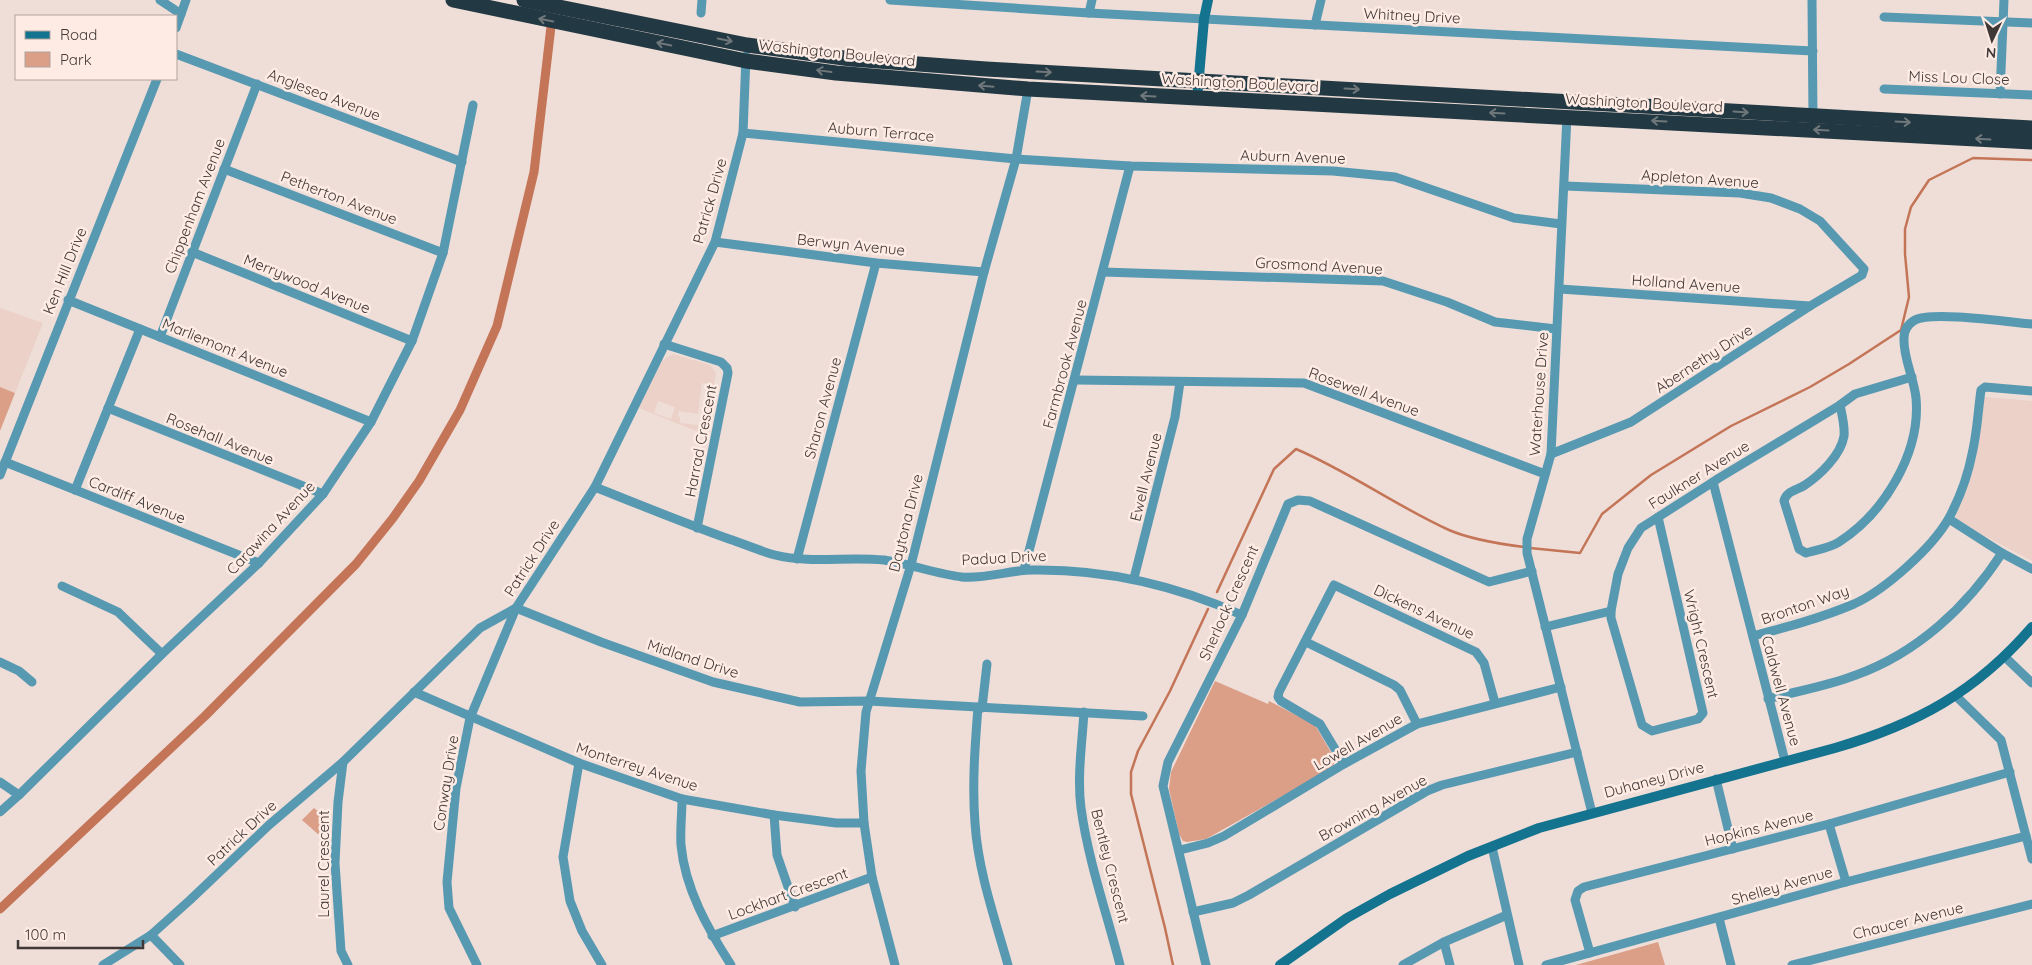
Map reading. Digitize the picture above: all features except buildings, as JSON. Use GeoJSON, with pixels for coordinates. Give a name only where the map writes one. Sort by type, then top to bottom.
{"type":"FeatureCollection","features":[{"type":"Feature","properties":{"kind":"highway","name":"Washington Boulevard"},"geometry":{"type":"LineString","coordinates":[[453,0],[575,10],[747,45],[851,59],[1814,117],[2032,128]]}},
{"type":"Feature","properties":{"kind":"highway","name":"Washington Boulevard"},"geometry":{"type":"LineString","coordinates":[[521,7],[573,26],[746,61],[836,73],[1028,89],[1197,99],[1567,116],[2032,142]]}},
{"type":"Feature","properties":{"kind":"street"},"geometry":{"type":"LineString","coordinates":[[160,0],[181,14]]}},
{"type":"Feature","properties":{"kind":"street"},"geometry":{"type":"LineString","coordinates":[[178,22],[186,0]]}},
{"type":"Feature","properties":{"kind":"street"},"geometry":{"type":"LineString","coordinates":[[701,13],[702,0]]}},
{"type":"Feature","properties":{"kind":"street","name":"Whitney Drive"},"geometry":{"type":"LineString","coordinates":[[890,0],[1089,13],[1813,51]]}},
{"type":"Feature","properties":{"kind":"street"},"geometry":{"type":"LineString","coordinates":[[1089,13],[1092,0]]}},
{"type":"Feature","properties":{"kind":"street"},"geometry":{"type":"LineString","coordinates":[[1197,99],[1204,19],[1208,0]]}},
{"type":"Feature","properties":{"kind":"street"},"geometry":{"type":"LineString","coordinates":[[1315,25],[1321,0]]}},
{"type":"Feature","properties":{"kind":"street"},"geometry":{"type":"LineString","coordinates":[[1812,0],[1814,117]]}},
{"type":"Feature","properties":{"kind":"street"},"geometry":{"type":"LineString","coordinates":[[2000,94],[2004,0]]}},
{"type":"Feature","properties":{"kind":"street"},"geometry":{"type":"LineString","coordinates":[[1884,17],[2032,23]]}},
{"type":"Feature","properties":{"kind":"street","name":"Patrick Drive"},"geometry":{"type":"LineString","coordinates":[[103,965],[151,935],[269,826],[343,762],[480,628],[516,608],[595,487],[715,242],[743,132],[747,45]]}},
{"type":"Feature","properties":{"kind":"street","name":"Anglesea Avenue"},"geometry":{"type":"LineString","coordinates":[[178,55],[462,162]]}},
{"type":"Feature","properties":{"kind":"street","name":"Ken Hill Drive"},"geometry":{"type":"LineString","coordinates":[[0,475],[157,80]]}},
{"type":"Feature","properties":{"kind":"street","name":"Chippenham Avenue"},"geometry":{"type":"LineString","coordinates":[[160,337],[257,84]]}},
{"type":"Feature","properties":{"kind":"street","name":"Daytona Drive"},"geometry":{"type":"LineString","coordinates":[[895,965],[872,877],[864,823],[861,771],[866,712],[911,565],[984,272],[1016,159],[1028,89]]}},
{"type":"Feature","properties":{"kind":"street","name":"Miss Lou Close"},"geometry":{"type":"LineString","coordinates":[[1884,89],[2032,95]]}},
{"type":"Feature","properties":{"kind":"street","name":"Carawina Avenue"},"geometry":{"type":"LineString","coordinates":[[0,812],[162,654],[259,563],[323,494],[371,422],[412,341],[443,253],[473,105]]}},
{"type":"Feature","properties":{"kind":"street","name":"Waterhouse Drive"},"geometry":{"type":"LineString","coordinates":[[1567,116],[1560,289],[1556,329],[1550,454],[1527,539],[1527,553],[1592,813]]}},
{"type":"Feature","properties":{"kind":"street","name":"Auburn Terrace"},"geometry":{"type":"LineString","coordinates":[[743,132],[1016,159]]}},
{"type":"Feature","properties":{"kind":"street","name":"Auburn Avenue"},"geometry":{"type":"LineString","coordinates":[[1016,159],[1130,166],[1334,171],[1396,177],[1514,218],[1562,224]]}},
{"type":"Feature","properties":{"kind":"street","name":"Farmbrook Avenue"},"geometry":{"type":"LineString","coordinates":[[1024,570],[1130,166]]}},
{"type":"Feature","properties":{"kind":"street","name":"Petherton Avenue"},"geometry":{"type":"LineString","coordinates":[[224,169],[443,253]]}},
{"type":"Feature","properties":{"kind":"street","name":"Appleton Avenue"},"geometry":{"type":"LineString","coordinates":[[1565,186],[1740,193],[1771,198],[1800,209],[1820,221],[1845,247],[1864,271]]}},
{"type":"Feature","properties":{"kind":"street","name":"Berwyn Avenue"},"geometry":{"type":"LineString","coordinates":[[715,242],[876,263],[984,272]]}},
{"type":"Feature","properties":{"kind":"street","name":"Merrywood Avenue"},"geometry":{"type":"LineString","coordinates":[[192,252],[412,341]]}},
{"type":"Feature","properties":{"kind":"street","name":"Sharon Avenue"},"geometry":{"type":"LineString","coordinates":[[797,559],[876,263]]}},
{"type":"Feature","properties":{"kind":"street","name":"Abernethy Drive"},"geometry":{"type":"LineString","coordinates":[[1550,454],[1631,422],[1810,306],[1862,275],[1864,271]]}},
{"type":"Feature","properties":{"kind":"street","name":"Grosmond Avenue"},"geometry":{"type":"LineString","coordinates":[[1103,272],[1383,281],[1447,302],[1495,322],[1556,329]]}},
{"type":"Feature","properties":{"kind":"street","name":"Holland Avenue"},"geometry":{"type":"LineString","coordinates":[[1560,289],[1810,306]]}},
{"type":"Feature","properties":{"kind":"street","name":"Marliemont Avenue"},"geometry":{"type":"LineString","coordinates":[[68,300],[371,422]]}},
{"type":"Feature","properties":{"kind":"street"},"geometry":{"type":"LineString","coordinates":[[1840,405],[1844,437],[1840,448],[1824,469],[1805,485],[1788,493],[1784,500],[1799,549],[1806,553],[1837,543],[1868,519],[1892,486],[1908,454],[1916,417],[1916,398],[1904,340],[1905,329],[1914,320],[1933,316],[2032,324]]}},
{"type":"Feature","properties":{"kind":"street"},"geometry":{"type":"LineString","coordinates":[[75,490],[140,329]]}},
{"type":"Feature","properties":{"kind":"street","name":"Harrad Crescent"},"geometry":{"type":"LineString","coordinates":[[664,344],[720,362],[727,368],[728,373],[697,528]]}},
{"type":"Feature","properties":{"kind":"street","name":"Faulkner Avenue"},"geometry":{"type":"LineString","coordinates":[[1611,611],[1618,574],[1628,548],[1641,528],[1855,394],[1912,378]]}},
{"type":"Feature","properties":{"kind":"street","name":"Rosewell Avenue"},"geometry":{"type":"LineString","coordinates":[[1075,380],[1304,383],[1545,474]]}},
{"type":"Feature","properties":{"kind":"street","name":"Ewell Avenue"},"geometry":{"type":"LineString","coordinates":[[1134,578],[1175,417],[1180,382]]}},
{"type":"Feature","properties":{"kind":"street","name":"Bronton Way"},"geometry":{"type":"LineString","coordinates":[[1753,636],[1820,617],[1856,603],[1885,586],[1911,563],[1948,519],[1972,454],[1982,390],[1985,387],[2032,391]]}},
{"type":"Feature","properties":{"kind":"street","name":"Rosehall Avenue"},"geometry":{"type":"LineString","coordinates":[[108,408],[323,494]]}},
{"type":"Feature","properties":{"kind":"street","name":"Cardiff Avenue"},"geometry":{"type":"LineString","coordinates":[[5,462],[259,563]]}},
{"type":"Feature","properties":{"kind":"street","name":"Caldwell Avenue"},"geometry":{"type":"LineString","coordinates":[[1714,482],[1785,761]]}},
{"type":"Feature","properties":{"kind":"street","name":"Padua Drive"},"geometry":{"type":"LineString","coordinates":[[595,487],[697,528],[774,555],[797,559],[860,558],[911,565],[962,577],[1024,570],[1065,569],[1134,578],[1202,597],[1242,615]]}},
{"type":"Feature","properties":{"kind":"street","name":"Sherlock Crescent"},"geometry":{"type":"LineString","coordinates":[[1206,965],[1180,850],[1163,786],[1165,774],[1168,762],[1242,615],[1288,504],[1298,500],[1310,501],[1489,582],[1532,571]]}},
{"type":"Feature","properties":{"kind":"street","name":"Wright Crescent"},"geometry":{"type":"LineString","coordinates":[[1611,611],[1611,618],[1644,728],[1654,731],[1700,719],[1703,710],[1658,517]]}},
{"type":"Feature","properties":{"kind":"street"},"geometry":{"type":"LineString","coordinates":[[1948,519],[2002,553],[2032,569]]}},
{"type":"Feature","properties":{"kind":"street"},"geometry":{"type":"LineString","coordinates":[[1768,699],[1856,676],[1889,661],[1918,643],[1969,598],[2002,553]]}},
{"type":"Feature","properties":{"kind":"street"},"geometry":{"type":"LineString","coordinates":[[62,586],[118,612],[162,654]]}},
{"type":"Feature","properties":{"kind":"street","name":"Dickens Avenue"},"geometry":{"type":"LineString","coordinates":[[1306,642],[1332,588],[1337,586],[1476,652],[1484,663],[1495,703]]}},
{"type":"Feature","properties":{"kind":"street","name":"Midland Drive"},"geometry":{"type":"LineString","coordinates":[[516,608],[601,642],[713,682],[800,702],[870,701],[1143,716]]}},
{"type":"Feature","properties":{"kind":"street","name":"Conway Drive"},"geometry":{"type":"LineString","coordinates":[[477,965],[449,908],[447,882],[456,788],[470,718],[516,608]]}},
{"type":"Feature","properties":{"kind":"street"},"geometry":{"type":"LineString","coordinates":[[1545,627],[1611,611]]}},
{"type":"Feature","properties":{"kind":"street","name":"Duhaney Drive"},"geometry":{"type":"LineString","coordinates":[[1280,965],[1347,918],[1390,894],[1468,856],[1539,828],[1875,736],[1908,722],[1956,696],[2004,657],[2032,627]]}},
{"type":"Feature","properties":{"kind":"street"},"geometry":{"type":"LineString","coordinates":[[1344,764],[1320,724],[1278,697],[1306,642],[1394,685],[1400,690],[1417,724]]}},
{"type":"Feature","properties":{"kind":"street"},"geometry":{"type":"LineString","coordinates":[[2004,657],[2032,683]]}},
{"type":"Feature","properties":{"kind":"street"},"geometry":{"type":"LineString","coordinates":[[0,662],[19,671],[32,682]]}},
{"type":"Feature","properties":{"kind":"street"},"geometry":{"type":"LineString","coordinates":[[988,664],[980,708],[974,774],[975,824],[982,867],[1008,965]]}},
{"type":"Feature","properties":{"kind":"street","name":"Lowell Avenue"},"geometry":{"type":"LineString","coordinates":[[1180,850],[1208,843],[1224,836],[1344,764],[1417,724],[1561,687]]}},
{"type":"Feature","properties":{"kind":"street","name":"Monterrey Avenue"},"geometry":{"type":"LineString","coordinates":[[414,692],[470,718],[579,763],[682,799],[774,815],[836,823],[864,823]]}},
{"type":"Feature","properties":{"kind":"street"},"geometry":{"type":"LineString","coordinates":[[1956,696],[2001,740],[2032,859]]}},
{"type":"Feature","properties":{"kind":"street","name":"Bentley Crescent"},"geometry":{"type":"LineString","coordinates":[[1084,712],[1079,784],[1081,807],[1120,965]]}},
{"type":"Feature","properties":{"kind":"street","name":"Browning Avenue"},"geometry":{"type":"LineString","coordinates":[[1193,912],[1233,903],[1241,899],[1427,791],[1442,785],[1577,752]]}},
{"type":"Feature","properties":{"kind":"street","name":"Laurel Crescent"},"geometry":{"type":"LineString","coordinates":[[343,762],[338,802],[335,863],[340,944],[341,951],[348,965]]}},
{"type":"Feature","properties":{"kind":"street"},"geometry":{"type":"LineString","coordinates":[[579,763],[563,857],[570,901],[582,931],[602,965]]}},
{"type":"Feature","properties":{"kind":"street","name":"Hopkins Avenue"},"geometry":{"type":"LineString","coordinates":[[1590,953],[1575,900],[1576,894],[1581,889],[1830,824],[2010,772]]}},
{"type":"Feature","properties":{"kind":"street"},"geometry":{"type":"LineString","coordinates":[[1716,779],[1733,848]]}},
{"type":"Feature","properties":{"kind":"street"},"geometry":{"type":"LineString","coordinates":[[0,782],[19,795]]}},
{"type":"Feature","properties":{"kind":"street"},"geometry":{"type":"LineString","coordinates":[[682,799],[681,846],[692,893],[712,936],[731,965]]}},
{"type":"Feature","properties":{"kind":"street"},"geometry":{"type":"LineString","coordinates":[[774,815],[776,855],[795,907]]}},
{"type":"Feature","properties":{"kind":"street"},"geometry":{"type":"LineString","coordinates":[[1830,824],[1846,882]]}},
{"type":"Feature","properties":{"kind":"street","name":"Shelley Avenue"},"geometry":{"type":"LineString","coordinates":[[1546,965],[1846,882],[2026,836]]}},
{"type":"Feature","properties":{"kind":"street"},"geometry":{"type":"LineString","coordinates":[[1492,847],[1519,965]]}},
{"type":"Feature","properties":{"kind":"street","name":"Lockhart Crescent"},"geometry":{"type":"LineString","coordinates":[[712,936],[795,907],[872,877]]}},
{"type":"Feature","properties":{"kind":"street","name":"Chaucer Avenue"},"geometry":{"type":"LineString","coordinates":[[1792,965],[2032,904]]}},
{"type":"Feature","properties":{"kind":"street"},"geometry":{"type":"LineString","coordinates":[[1403,965],[1444,942],[1507,915]]}},
{"type":"Feature","properties":{"kind":"street"},"geometry":{"type":"LineString","coordinates":[[1719,918],[1731,965]]}},
{"type":"Feature","properties":{"kind":"street"},"geometry":{"type":"LineString","coordinates":[[151,935],[180,965]]}},
{"type":"Feature","properties":{"kind":"street"},"geometry":{"type":"LineString","coordinates":[[1444,942],[1450,965]]}},
{"type":"Feature","properties":{"kind":"shaded area"},"geometry":{"type":"Polygon","coordinates":[[[0,308],[43,323],[15,393],[0,387],[0,308]]]}},
{"type":"Feature","properties":{"kind":"shaded area"},"geometry":{"type":"Polygon","coordinates":[[[673,354],[710,365],[716,373],[706,435],[639,408],[662,361],[673,354]],[[702,383],[698,414],[679,411],[678,416],[680,417],[680,423],[698,425],[698,431],[705,432],[712,384],[702,383]],[[658,401],[654,413],[671,419],[675,407],[658,401]]]}},
{"type":"Feature","properties":{"kind":"shaded area"},"geometry":{"type":"Polygon","coordinates":[[[1984,397],[2032,401],[2032,561],[1957,521],[1955,513],[1984,397]]]}},
{"type":"Feature","properties":{"kind":"green space"},"geometry":{"type":"Polygon","coordinates":[[[0,387],[15,393],[0,431],[0,387]]]}},
{"type":"Feature","properties":{"kind":"green space"},"geometry":{"type":"Polygon","coordinates":[[[1215,681],[1268,704],[1269,701],[1315,725],[1332,754],[1334,764],[1327,771],[1206,839],[1187,842],[1183,841],[1179,834],[1169,789],[1171,772],[1215,681]]]}},
{"type":"Feature","properties":{"kind":"green space"},"geometry":{"type":"Polygon","coordinates":[[[314,808],[331,822],[319,835],[302,820],[314,808]]]}},
{"type":"Feature","properties":{"kind":"green space"},"geometry":{"type":"Polygon","coordinates":[[[1658,942],[1665,965],[1576,965],[1658,942]]]}},
{"type":"Feature","properties":{"kind":"waterway"},"geometry":{"type":"LineString","coordinates":[[0,909],[205,716],[356,564],[393,518],[419,481],[460,410],[497,326],[534,172],[552,18]]}},
{"type":"Feature","properties":{"kind":"waterway"},"geometry":{"type":"LineString","coordinates":[[1530,548],[1580,553],[1602,514],[1651,475],[1731,426],[1810,387],[1901,330],[1909,297],[1905,229],[1911,207],[1929,180],[1973,158],[2032,160]]}},
{"type":"Feature","properties":{"kind":"waterway"},"geometry":{"type":"LineString","coordinates":[[1217,592],[1274,469],[1296,449],[1449,530],[1477,539],[1524,547]]}},
{"type":"Feature","properties":{"kind":"waterway"},"geometry":{"type":"LineString","coordinates":[[1173,965],[1131,794],[1131,772],[1138,751],[1170,691],[1208,609]]}}]}
